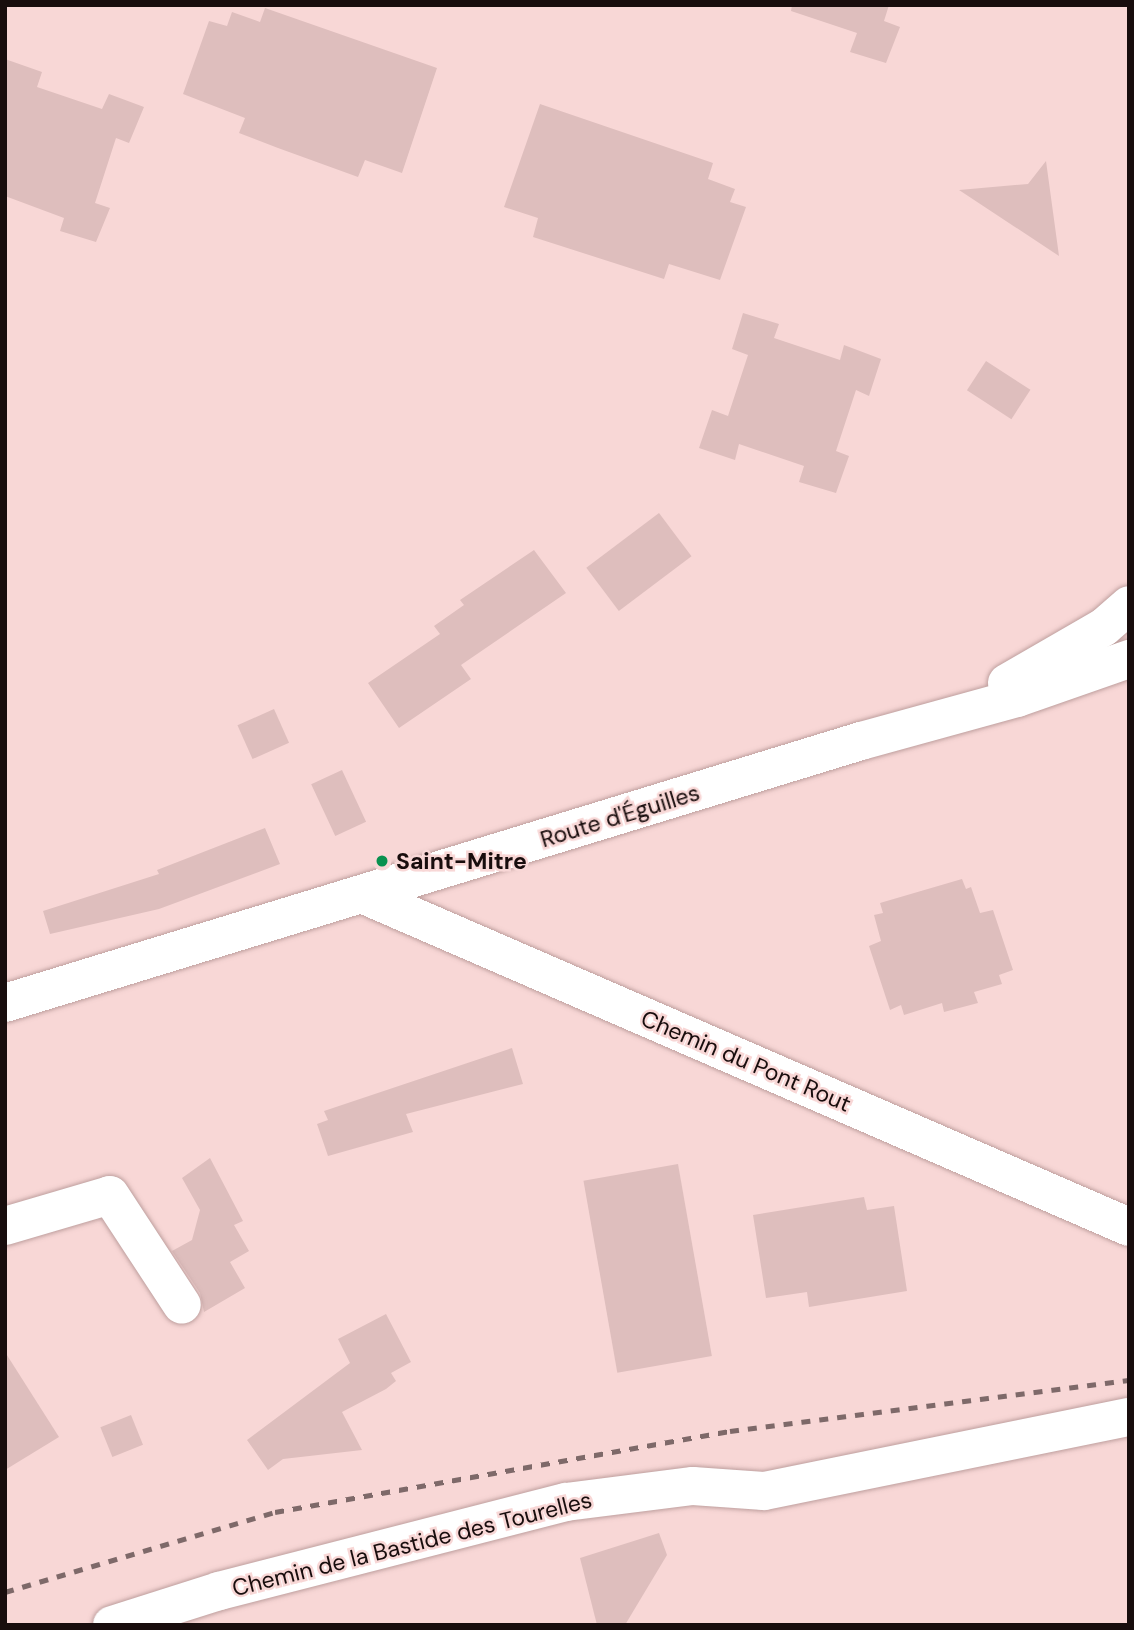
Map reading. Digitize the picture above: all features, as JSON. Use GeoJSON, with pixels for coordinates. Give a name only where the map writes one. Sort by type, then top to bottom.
{"type":"FeatureCollection","features":[{"type":"Feature","properties":{"kind":"street","name":"Route d'Éguilles"},"geometry":{"type":"LineString","coordinates":[[953,713],[1104,627],[1129,605]]}},
{"type":"Feature","properties":{"kind":"street","name":"Route d'Éguilles"},"geometry":{"type":"LineString","coordinates":[[5,1003],[953,713],[1017,698],[1129,659]]}},
{"type":"Feature","properties":{"kind":"street","name":"Chemin du Pont Rout"},"geometry":{"type":"LineString","coordinates":[[364,895],[1129,1227]]}},
{"type":"Feature","properties":{"kind":"street"},"geometry":{"type":"LineString","coordinates":[[5,1226],[110,1195],[182,1306]]}},
{"type":"Feature","properties":{"kind":"street","name":"Chemin de la Bastide des Tourelles"},"geometry":{"type":"LineString","coordinates":[[112,1625],[219,1591],[566,1502],[693,1486],[764,1491],[1129,1417]]}},
{"type":"Feature","properties":{"kind":"building"},"geometry":{"type":"Polygon","coordinates":[[[792,5],[889,5],[884,21],[900,27],[886,63],[850,52],[857,33],[791,11],[792,5]]]}},
{"type":"Feature","properties":{"kind":"building"},"geometry":{"type":"Polygon","coordinates":[[[265,8],[437,68],[402,173],[365,160],[358,177],[239,133],[245,118],[183,94],[209,21],[227,26],[232,12],[260,22],[265,8]]]}},
{"type":"Feature","properties":{"kind":"building"},"geometry":{"type":"Polygon","coordinates":[[[5,59],[42,72],[37,87],[102,109],[109,94],[144,107],[129,143],[116,138],[95,203],[110,208],[96,242],[60,231],[64,218],[5,196],[5,59]]]}},
{"type":"Feature","properties":{"kind":"building"},"geometry":{"type":"Polygon","coordinates":[[[540,104],[713,163],[708,179],[735,189],[730,202],[746,207],[720,280],[669,264],[664,279],[533,237],[538,218],[504,207],[540,104]]]}},
{"type":"Feature","properties":{"kind":"building"},"geometry":{"type":"Polygon","coordinates":[[[1046,161],[1059,256],[959,190],[1028,184],[1046,161]]]}},
{"type":"Feature","properties":{"kind":"building"},"geometry":{"type":"Polygon","coordinates":[[[743,313],[779,324],[774,338],[840,360],[844,345],[881,359],[869,396],[856,390],[836,451],[849,456],[836,493],[799,482],[804,466],[739,444],[735,460],[699,448],[712,410],[728,416],[748,355],[732,349],[743,313]]]}},
{"type":"Feature","properties":{"kind":"building"},"geometry":{"type":"Polygon","coordinates":[[[986,361],[1030,390],[1011,419],[967,390],[986,361]]]}},
{"type":"Feature","properties":{"kind":"building"},"geometry":{"type":"Polygon","coordinates":[[[659,513],[691,556],[619,611],[586,568],[659,513]]]}},
{"type":"Feature","properties":{"kind":"building"},"geometry":{"type":"Polygon","coordinates":[[[534,550],[566,593],[461,665],[471,679],[399,728],[368,683],[440,634],[434,626],[464,605],[460,600],[534,550]]]}},
{"type":"Feature","properties":{"kind":"building"},"geometry":{"type":"Polygon","coordinates":[[[274,709],[289,743],[253,759],[237,725],[274,709]]]}},
{"type":"Feature","properties":{"kind":"building"},"geometry":{"type":"Polygon","coordinates":[[[342,770],[366,822],[335,836],[311,784],[342,770]]]}},
{"type":"Feature","properties":{"kind":"building"},"geometry":{"type":"Polygon","coordinates":[[[265,828],[280,864],[159,909],[50,934],[43,911],[159,874],[157,870],[265,828]]]}},
{"type":"Feature","properties":{"kind":"building"},"geometry":{"type":"Polygon","coordinates":[[[962,879],[966,889],[971,887],[980,913],[993,910],[1013,970],[999,975],[1002,984],[974,992],[978,1003],[944,1012],[942,1003],[904,1015],[901,1005],[890,1010],[869,946],[881,941],[874,915],[883,913],[880,903],[962,879]]]}},
{"type":"Feature","properties":{"kind":"building"},"geometry":{"type":"Polygon","coordinates":[[[512,1048],[523,1084],[406,1114],[413,1132],[328,1156],[317,1124],[328,1120],[324,1111],[512,1048]]]}},
{"type":"Feature","properties":{"kind":"building"},"geometry":{"type":"Polygon","coordinates":[[[210,1158],[243,1221],[234,1225],[249,1251],[230,1262],[245,1288],[204,1312],[200,1293],[172,1251],[192,1240],[200,1210],[182,1178],[210,1158]]]}},
{"type":"Feature","properties":{"kind":"building"},"geometry":{"type":"Polygon","coordinates":[[[678,1164],[712,1356],[617,1373],[583,1181],[678,1164]]]}},
{"type":"Feature","properties":{"kind":"building"},"geometry":{"type":"Polygon","coordinates":[[[864,1197],[867,1210],[894,1206],[907,1291],[809,1307],[807,1292],[766,1298],[753,1215],[864,1197]]]}},
{"type":"Feature","properties":{"kind":"building"},"geometry":{"type":"Polygon","coordinates":[[[386,1314],[411,1362],[391,1373],[396,1381],[386,1389],[342,1412],[362,1450],[283,1459],[268,1470],[247,1440],[350,1363],[338,1339],[386,1314]]]}},
{"type":"Feature","properties":{"kind":"building"},"geometry":{"type":"Polygon","coordinates":[[[5,1352],[59,1437],[5,1470],[5,1352]]]}},
{"type":"Feature","properties":{"kind":"building"},"geometry":{"type":"Polygon","coordinates":[[[131,1415],[143,1445],[112,1457],[100,1427],[131,1415]]]}},
{"type":"Feature","properties":{"kind":"building"},"geometry":{"type":"Polygon","coordinates":[[[659,1533],[667,1555],[625,1625],[597,1625],[580,1558],[659,1533]]]}},
{"type":"Feature","properties":{"kind":"railway"},"geometry":{"type":"LineString","coordinates":[[5,1592],[275,1512],[730,1431],[1129,1380]]}},
{"type":"Feature","properties":{"kind":"place","name":"Saint-Mitre"},"geometry":{"type":"Point","coordinates":[382,861]}}]}
